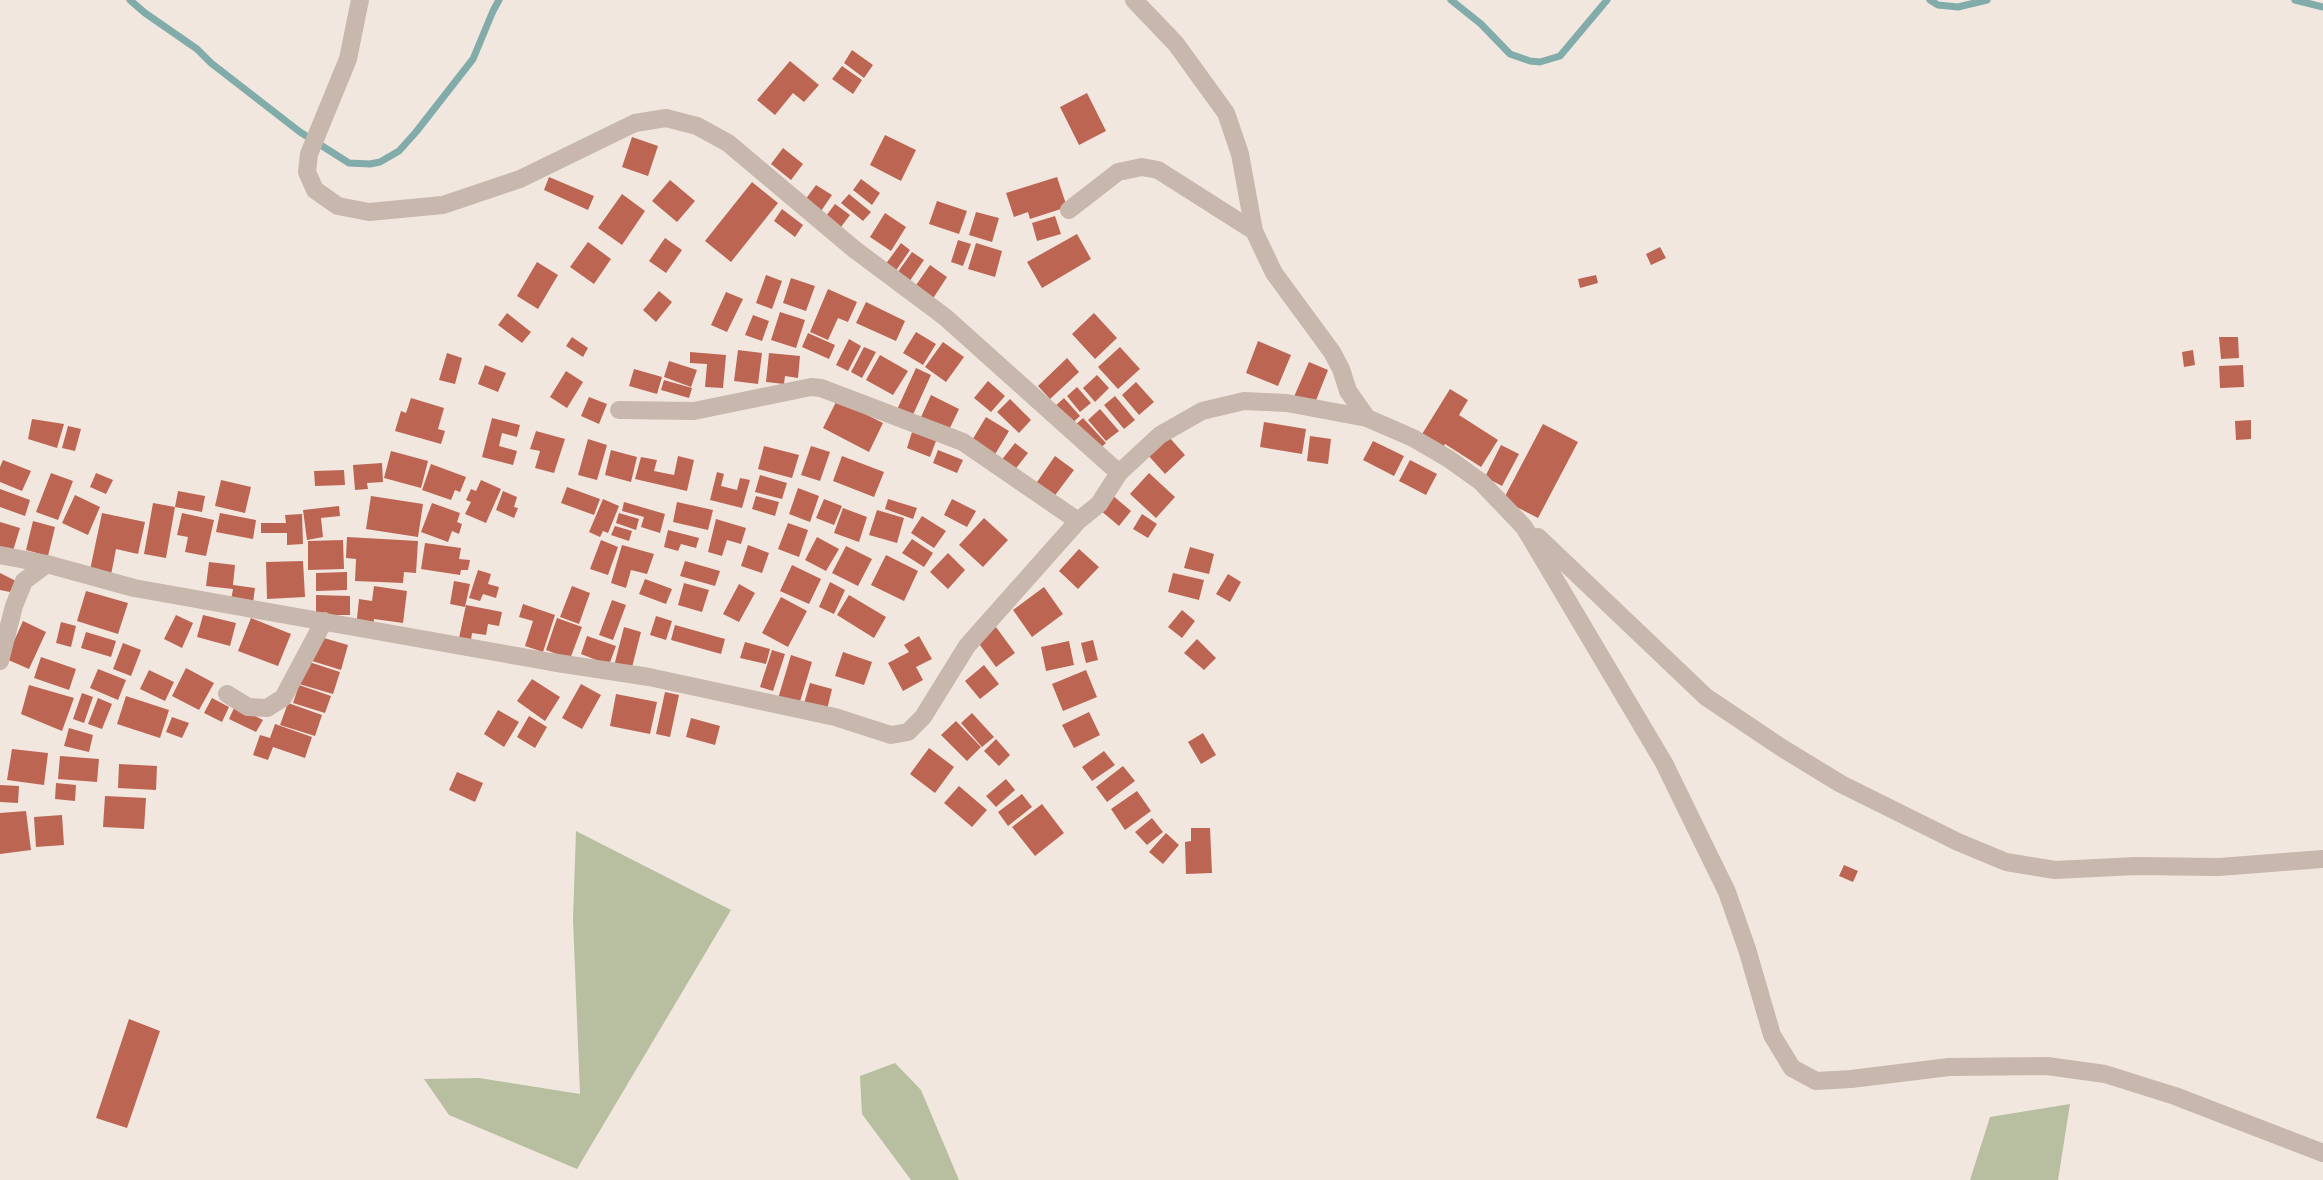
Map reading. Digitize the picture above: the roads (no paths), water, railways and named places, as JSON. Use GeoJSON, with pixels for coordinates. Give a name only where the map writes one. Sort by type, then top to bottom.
{"type":"FeatureCollection","features":[{"type":"Feature","properties":{"kind":"street"},"geometry":{"type":"LineString","coordinates":[[360,0],[348,60],[309,155],[307,172],[315,190],[338,206],[369,212],[443,205],[520,179],[635,123],[666,118],[697,126],[728,143],[854,248],[945,317],[1119,473]]}},
{"type":"Feature","properties":{"kind":"street"},"geometry":{"type":"LineString","coordinates":[[1133,0],[1177,44],[1226,113],[1241,154],[1254,232],[1274,273],[1332,352],[1348,391],[1367,418]]}},
{"type":"Feature","properties":{"kind":"street"},"geometry":{"type":"LineString","coordinates":[[1069,210],[1118,172],[1142,166],[1158,170],[1254,232]]}},
{"type":"Feature","properties":{"kind":"street"},"geometry":{"type":"LineString","coordinates":[[619,410],[694,411],[811,387],[821,388],[963,442],[1078,522]]}},
{"type":"Feature","properties":{"kind":"street"},"geometry":{"type":"LineString","coordinates":[[0,555],[47,564],[134,588],[649,677],[835,717],[891,734],[908,732],[923,717],[967,646],[1078,522],[1099,504],[1119,473],[1160,435],[1202,411],[1244,401],[1287,403],[1367,418],[1413,438],[1460,467],[1481,482],[1524,527],[1536,535],[1706,697],[1841,784],[1982,852],[2006,862],[2055,870],[2136,866],[2220,867],[2323,859]]}},
{"type":"Feature","properties":{"kind":"street"},"geometry":{"type":"LineString","coordinates":[[1524,527],[1664,763],[1727,892],[1772,1035],[1792,1068],[1816,1081],[1949,1067],[2046,1066],[2105,1074],[2175,1096],[2323,1153]]}},
{"type":"Feature","properties":{"kind":"street"},"geometry":{"type":"LineString","coordinates":[[0,661],[14,606],[24,581],[47,564]]}},
{"type":"Feature","properties":{"kind":"street"},"geometry":{"type":"LineString","coordinates":[[228,694],[248,706],[267,708],[283,698],[324,621]]}},
{"type":"Feature","properties":{"kind":"waterway"},"geometry":{"type":"LineString","coordinates":[[130,0],[197,49],[211,63],[300,132],[349,163],[370,164],[380,162],[399,151],[416,132],[473,59],[499,0]]}},
{"type":"Feature","properties":{"kind":"waterway"},"geometry":{"type":"LineString","coordinates":[[1451,0],[1481,24],[1510,54],[1540,62],[1560,56],[1607,0]]}},
{"type":"Feature","properties":{"kind":"waterway"},"geometry":{"type":"LineString","coordinates":[[1930,0],[1938,5],[1958,7],[1987,0]]}},
{"type":"Feature","properties":{"kind":"waterway"},"geometry":{"type":"LineString","coordinates":[[2295,0],[2323,7]]}}]}
